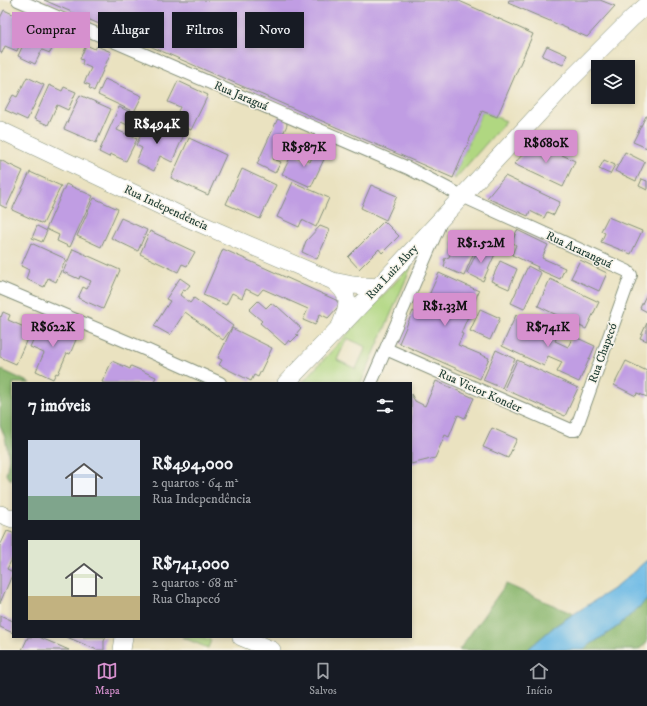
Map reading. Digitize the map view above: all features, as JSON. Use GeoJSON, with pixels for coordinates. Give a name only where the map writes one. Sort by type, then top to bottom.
{"type":"FeatureCollection","features":[{"type":"Feature","properties":{"kind":"main road","name":"Rua Luiz Abry"},"geometry":{"type":"LineString","coordinates":[[287,382],[340,328],[569,81],[647,5]]}},
{"type":"Feature","properties":{"kind":"main road","name":"Rua Independência"},"geometry":{"type":"LineString","coordinates":[[0,130],[180,215],[333,281],[353,285],[378,287]]}},
{"type":"Feature","properties":{"kind":"main road","name":"Rua Independência"},"geometry":{"type":"LineString","coordinates":[[333,281],[341,287],[346,294],[347,306],[340,328]]}},
{"type":"Feature","properties":{"kind":"main road"},"geometry":{"type":"LineString","coordinates":[[0,514],[12,519]]}},
{"type":"Feature","properties":{"kind":"main road"},"geometry":{"type":"LineString","coordinates":[[122,650],[124,638]]}},
{"type":"Feature","properties":{"kind":"main road"},"geometry":{"type":"LineString","coordinates":[[243,638],[272,650]]}},
{"type":"Feature","properties":{"kind":"street","name":"Rua Jaraguá"},"geometry":{"type":"LineString","coordinates":[[18,0],[408,168],[462,196]]}},
{"type":"Feature","properties":{"kind":"street","name":"Rua Araranguá"},"geometry":{"type":"LineString","coordinates":[[462,196],[627,271],[631,275]]}},
{"type":"Feature","properties":{"kind":"street"},"geometry":{"type":"LineString","coordinates":[[371,382],[443,216]]}},
{"type":"Feature","properties":{"kind":"street","name":"Rua Chapecó"},"geometry":{"type":"LineString","coordinates":[[575,430],[631,275]]}},
{"type":"Feature","properties":{"kind":"street"},"geometry":{"type":"LineString","coordinates":[[0,288],[218,382]]}},
{"type":"Feature","properties":{"kind":"street","name":"Rua Victor Konder"},"geometry":{"type":"LineString","coordinates":[[386,350],[571,430],[575,430]]}},
{"type":"Feature","properties":{"kind":"green space"},"geometry":{"type":"Polygon","coordinates":[[[482,111],[506,121],[455,179],[453,178],[482,111]]]}},
{"type":"Feature","properties":{"kind":"green space"},"geometry":{"type":"Polygon","coordinates":[[[413,263],[361,382],[303,382],[413,263]],[[347,338],[337,360],[356,369],[366,347],[347,338]]]}},
{"type":"Feature","properties":{"kind":"green space"},"geometry":{"type":"Polygon","coordinates":[[[0,369],[28,382],[12,382],[11,480],[6,475],[9,458],[5,437],[0,425],[0,369]]]}},
{"type":"Feature","properties":{"kind":"green space"},"geometry":{"type":"Polygon","coordinates":[[[506,584],[573,614],[555,626],[527,650],[459,650],[506,584]]]}},
{"type":"Feature","properties":{"kind":"green space"},"geometry":{"type":"Polygon","coordinates":[[[647,600],[647,643],[638,650],[582,650],[617,627],[647,600]]]}},
{"type":"Feature","properties":{"kind":"green space"},"geometry":{"type":"Polygon","coordinates":[[[184,638],[206,638],[211,640],[208,648],[184,638]]]}},
{"type":"Feature","properties":{"kind":"water"},"geometry":{"type":"Polygon","coordinates":[[[647,560],[647,600],[617,627],[582,650],[527,650],[555,626],[616,587],[647,560]]]}},
{"type":"Feature","properties":{"kind":"building"},"geometry":{"type":"Polygon","coordinates":[[[44,0],[457,0],[533,34],[497,117],[482,111],[453,178],[154,48],[164,48],[164,12],[98,12],[98,24],[90,20],[90,12],[72,12],[44,0]]]}},
{"type":"Feature","properties":{"kind":"building"},"geometry":{"type":"Polygon","coordinates":[[[509,0],[600,0],[615,6],[587,37],[508,3],[509,0]]]}},
{"type":"Feature","properties":{"kind":"building"},"geometry":{"type":"Polygon","coordinates":[[[4,10],[12,14],[12,48],[18,48],[17,51],[5,46],[2,53],[0,52],[0,18],[4,10]]]}},
{"type":"Feature","properties":{"kind":"building"},"geometry":{"type":"Polygon","coordinates":[[[97,46],[98,48],[111,52],[94,91],[89,88],[90,85],[84,83],[91,68],[82,64],[83,60],[80,59],[85,48],[90,47],[95,49],[97,46]]]}},
{"type":"Feature","properties":{"kind":"building"},"geometry":{"type":"Polygon","coordinates":[[[547,46],[567,55],[563,65],[542,56],[547,46]]]}},
{"type":"Feature","properties":{"kind":"building"},"geometry":{"type":"Polygon","coordinates":[[[22,48],[52,48],[50,53],[42,50],[35,64],[18,56],[22,48]]]}},
{"type":"Feature","properties":{"kind":"building"},"geometry":{"type":"Polygon","coordinates":[[[27,77],[44,85],[27,120],[5,110],[13,95],[17,97],[27,77]]]}},
{"type":"Feature","properties":{"kind":"building"},"geometry":{"type":"Polygon","coordinates":[[[105,79],[142,96],[134,112],[98,95],[105,79]]]}},
{"type":"Feature","properties":{"kind":"building"},"geometry":{"type":"Polygon","coordinates":[[[178,81],[208,95],[191,130],[173,122],[180,107],[168,102],[178,81]]]}},
{"type":"Feature","properties":{"kind":"building"},"geometry":{"type":"Polygon","coordinates":[[[49,85],[62,91],[64,87],[76,92],[68,110],[57,105],[48,125],[34,119],[49,85]]]}},
{"type":"Feature","properties":{"kind":"building"},"geometry":{"type":"Polygon","coordinates":[[[80,95],[111,109],[96,143],[64,129],[80,95]]]}},
{"type":"Feature","properties":{"kind":"building"},"geometry":{"type":"Polygon","coordinates":[[[119,107],[146,119],[140,131],[121,122],[117,130],[137,139],[126,161],[110,154],[109,157],[99,152],[119,107]]]}},
{"type":"Feature","properties":{"kind":"building"},"geometry":{"type":"Polygon","coordinates":[[[279,116],[286,119],[287,125],[282,136],[284,137],[273,159],[281,162],[275,173],[257,164],[279,116]]]}},
{"type":"Feature","properties":{"kind":"building"},"geometry":{"type":"Polygon","coordinates":[[[647,116],[647,148],[633,142],[647,116]]]}},
{"type":"Feature","properties":{"kind":"building"},"geometry":{"type":"Polygon","coordinates":[[[148,121],[183,137],[172,162],[160,156],[154,171],[136,162],[142,148],[136,145],[148,121]]]}},
{"type":"Feature","properties":{"kind":"building"},"geometry":{"type":"Polygon","coordinates":[[[189,138],[226,155],[208,195],[171,178],[189,138]]]}},
{"type":"Feature","properties":{"kind":"building"},"geometry":{"type":"Polygon","coordinates":[[[534,142],[575,161],[563,187],[514,164],[534,142]]]}},
{"type":"Feature","properties":{"kind":"building"},"geometry":{"type":"Polygon","coordinates":[[[315,150],[326,155],[311,187],[282,174],[292,154],[310,162],[315,150]]]}},
{"type":"Feature","properties":{"kind":"building"},"geometry":{"type":"Polygon","coordinates":[[[625,152],[645,162],[636,181],[615,171],[625,152]]]}},
{"type":"Feature","properties":{"kind":"building"},"geometry":{"type":"Polygon","coordinates":[[[0,160],[23,171],[6,208],[0,205],[0,160]]]}},
{"type":"Feature","properties":{"kind":"building"},"geometry":{"type":"Polygon","coordinates":[[[604,160],[615,165],[610,174],[599,169],[604,160]]]}},
{"type":"Feature","properties":{"kind":"building"},"geometry":{"type":"Polygon","coordinates":[[[242,169],[276,185],[260,219],[226,204],[242,169]]]}},
{"type":"Feature","properties":{"kind":"building"},"geometry":{"type":"Polygon","coordinates":[[[30,172],[61,186],[43,224],[12,210],[30,172]]]}},
{"type":"Feature","properties":{"kind":"building"},"geometry":{"type":"Polygon","coordinates":[[[505,176],[560,202],[554,215],[547,212],[544,218],[530,211],[528,216],[487,198],[505,176]]]}},
{"type":"Feature","properties":{"kind":"building"},"geometry":{"type":"Polygon","coordinates":[[[642,179],[647,181],[647,190],[639,186],[642,179]]]}},
{"type":"Feature","properties":{"kind":"building"},"geometry":{"type":"Polygon","coordinates":[[[293,182],[329,198],[316,227],[302,220],[299,227],[277,217],[293,182]]]}},
{"type":"Feature","properties":{"kind":"building"},"geometry":{"type":"Polygon","coordinates":[[[66,184],[93,196],[70,247],[57,241],[59,235],[46,229],[66,184]]]}},
{"type":"Feature","properties":{"kind":"building"},"geometry":{"type":"Polygon","coordinates":[[[371,185],[397,196],[386,220],[361,208],[371,185]]]}},
{"type":"Feature","properties":{"kind":"building"},"geometry":{"type":"Polygon","coordinates":[[[94,198],[118,209],[101,247],[77,236],[94,198]]]}},
{"type":"Feature","properties":{"kind":"building"},"geometry":{"type":"Polygon","coordinates":[[[608,217],[642,231],[631,254],[601,242],[605,233],[601,231],[608,217]]]}},
{"type":"Feature","properties":{"kind":"building"},"geometry":{"type":"Polygon","coordinates":[[[121,218],[147,230],[138,251],[111,238],[121,218]]]}},
{"type":"Feature","properties":{"kind":"building"},"geometry":{"type":"Polygon","coordinates":[[[384,221],[399,236],[382,253],[379,249],[359,269],[348,257],[384,221]]]}},
{"type":"Feature","properties":{"kind":"building"},"geometry":{"type":"Polygon","coordinates":[[[37,226],[47,231],[42,242],[32,238],[37,226]]]}},
{"type":"Feature","properties":{"kind":"building"},"geometry":{"type":"Polygon","coordinates":[[[320,226],[330,230],[317,259],[302,252],[306,241],[320,226]]]}},
{"type":"Feature","properties":{"kind":"building"},"geometry":{"type":"Polygon","coordinates":[[[517,230],[548,245],[542,258],[565,268],[560,279],[537,269],[538,267],[512,255],[516,245],[512,242],[517,230]]]}},
{"type":"Feature","properties":{"kind":"building"},"geometry":{"type":"Polygon","coordinates":[[[150,231],[195,252],[187,266],[182,264],[178,272],[140,254],[150,231]]]}},
{"type":"Feature","properties":{"kind":"building"},"geometry":{"type":"Polygon","coordinates":[[[458,236],[477,245],[464,276],[444,267],[444,259],[449,257],[453,248],[451,242],[456,240],[458,236]]]}},
{"type":"Feature","properties":{"kind":"building"},"geometry":{"type":"Polygon","coordinates":[[[31,243],[66,259],[56,282],[48,278],[44,287],[26,279],[29,270],[21,266],[31,243]]]}},
{"type":"Feature","properties":{"kind":"building"},"geometry":{"type":"Polygon","coordinates":[[[479,247],[495,254],[483,281],[467,273],[479,247]]]}},
{"type":"Feature","properties":{"kind":"building"},"geometry":{"type":"Polygon","coordinates":[[[73,249],[120,270],[103,309],[78,298],[83,287],[87,289],[91,281],[80,276],[79,279],[63,272],[73,249]]]}},
{"type":"Feature","properties":{"kind":"building"},"geometry":{"type":"Polygon","coordinates":[[[223,249],[336,300],[339,304],[328,318],[320,314],[315,325],[303,320],[308,309],[263,289],[258,295],[246,289],[242,298],[232,293],[226,305],[203,295],[223,249]]]}},
{"type":"Feature","properties":{"kind":"building"},"geometry":{"type":"Polygon","coordinates":[[[580,260],[607,273],[599,291],[571,278],[580,260]]]}},
{"type":"Feature","properties":{"kind":"building"},"geometry":{"type":"Polygon","coordinates":[[[500,261],[517,269],[509,289],[491,281],[500,261]]]}},
{"type":"Feature","properties":{"kind":"building"},"geometry":{"type":"Polygon","coordinates":[[[528,266],[541,273],[524,309],[511,303],[528,266]]]}},
{"type":"Feature","properties":{"kind":"building"},"geometry":{"type":"Polygon","coordinates":[[[439,273],[479,291],[461,333],[463,334],[458,345],[489,358],[480,379],[399,343],[413,311],[420,315],[439,273]]]}},
{"type":"Feature","properties":{"kind":"building"},"geometry":{"type":"Polygon","coordinates":[[[180,278],[190,285],[185,291],[183,290],[180,295],[190,303],[194,298],[233,326],[223,340],[185,312],[170,335],[154,326],[170,301],[166,299],[180,278]]]}},
{"type":"Feature","properties":{"kind":"building"},"geometry":{"type":"Polygon","coordinates":[[[550,279],[599,302],[586,329],[538,306],[550,279]]]}},
{"type":"Feature","properties":{"kind":"building"},"geometry":{"type":"Polygon","coordinates":[[[647,293],[647,312],[640,308],[647,293]]]}},
{"type":"Feature","properties":{"kind":"building"},"geometry":{"type":"Polygon","coordinates":[[[258,301],[266,308],[271,303],[276,307],[277,306],[301,328],[296,334],[298,335],[291,342],[289,340],[285,345],[260,323],[262,321],[249,310],[258,301]]]}},
{"type":"Feature","properties":{"kind":"building"},"geometry":{"type":"Polygon","coordinates":[[[480,309],[500,318],[490,340],[470,331],[480,309]]]}},
{"type":"Feature","properties":{"kind":"building"},"geometry":{"type":"Polygon","coordinates":[[[3,312],[10,315],[8,320],[31,330],[16,364],[0,357],[0,316],[1,317],[3,312]]]}},
{"type":"Feature","properties":{"kind":"building"},"geometry":{"type":"Polygon","coordinates":[[[516,315],[558,334],[555,341],[568,347],[573,336],[595,346],[579,382],[557,372],[562,362],[548,356],[544,366],[502,346],[516,315]]]}},
{"type":"Feature","properties":{"kind":"building"},"geometry":{"type":"Polygon","coordinates":[[[37,317],[40,318],[36,327],[33,326],[37,317]]]}},
{"type":"Feature","properties":{"kind":"building"},"geometry":{"type":"Polygon","coordinates":[[[41,322],[60,330],[61,328],[78,335],[70,354],[67,353],[58,374],[56,373],[53,379],[36,371],[44,353],[30,347],[41,322]]]}},
{"type":"Feature","properties":{"kind":"building"},"geometry":{"type":"Polygon","coordinates":[[[647,323],[647,341],[640,338],[647,323]]]}},
{"type":"Feature","properties":{"kind":"building"},"geometry":{"type":"Polygon","coordinates":[[[232,328],[272,348],[258,377],[254,375],[251,381],[219,365],[222,360],[218,358],[232,328]]]}},
{"type":"Feature","properties":{"kind":"building"},"geometry":{"type":"Polygon","coordinates":[[[496,350],[515,359],[502,388],[483,380],[496,350]]]}},
{"type":"Feature","properties":{"kind":"building"},"geometry":{"type":"Polygon","coordinates":[[[517,360],[578,388],[565,416],[504,389],[517,360]]]}},
{"type":"Feature","properties":{"kind":"building"},"geometry":{"type":"Polygon","coordinates":[[[112,361],[130,369],[131,366],[156,377],[154,382],[102,382],[112,361]]]}},
{"type":"Feature","properties":{"kind":"building"},"geometry":{"type":"Polygon","coordinates":[[[626,361],[647,371],[647,397],[637,393],[636,396],[614,385],[626,361]]]}},
{"type":"Feature","properties":{"kind":"building"},"geometry":{"type":"Polygon","coordinates":[[[436,381],[474,398],[465,418],[458,415],[449,437],[445,435],[435,458],[412,464],[412,396],[415,401],[425,406],[436,381]]]}},
{"type":"Feature","properties":{"kind":"building"},"geometry":{"type":"Polygon","coordinates":[[[492,428],[517,439],[508,458],[483,447],[492,428]]]}},
{"type":"Feature","properties":{"kind":"building"},"geometry":{"type":"Polygon","coordinates":[[[7,531],[12,533],[12,559],[7,569],[12,572],[12,575],[0,603],[0,546],[7,531]]]}},
{"type":"Feature","properties":{"kind":"building"},"geometry":{"type":"Polygon","coordinates":[[[0,615],[12,621],[12,633],[0,627],[0,615]]]}},
{"type":"Feature","properties":{"kind":"building"},"geometry":{"type":"Polygon","coordinates":[[[28,638],[41,638],[69,650],[22,650],[28,638]]]}},
{"type":"Feature","properties":{"kind":"building"},"geometry":{"type":"Polygon","coordinates":[[[69,638],[106,638],[104,650],[97,650],[69,638]]]}}]}
